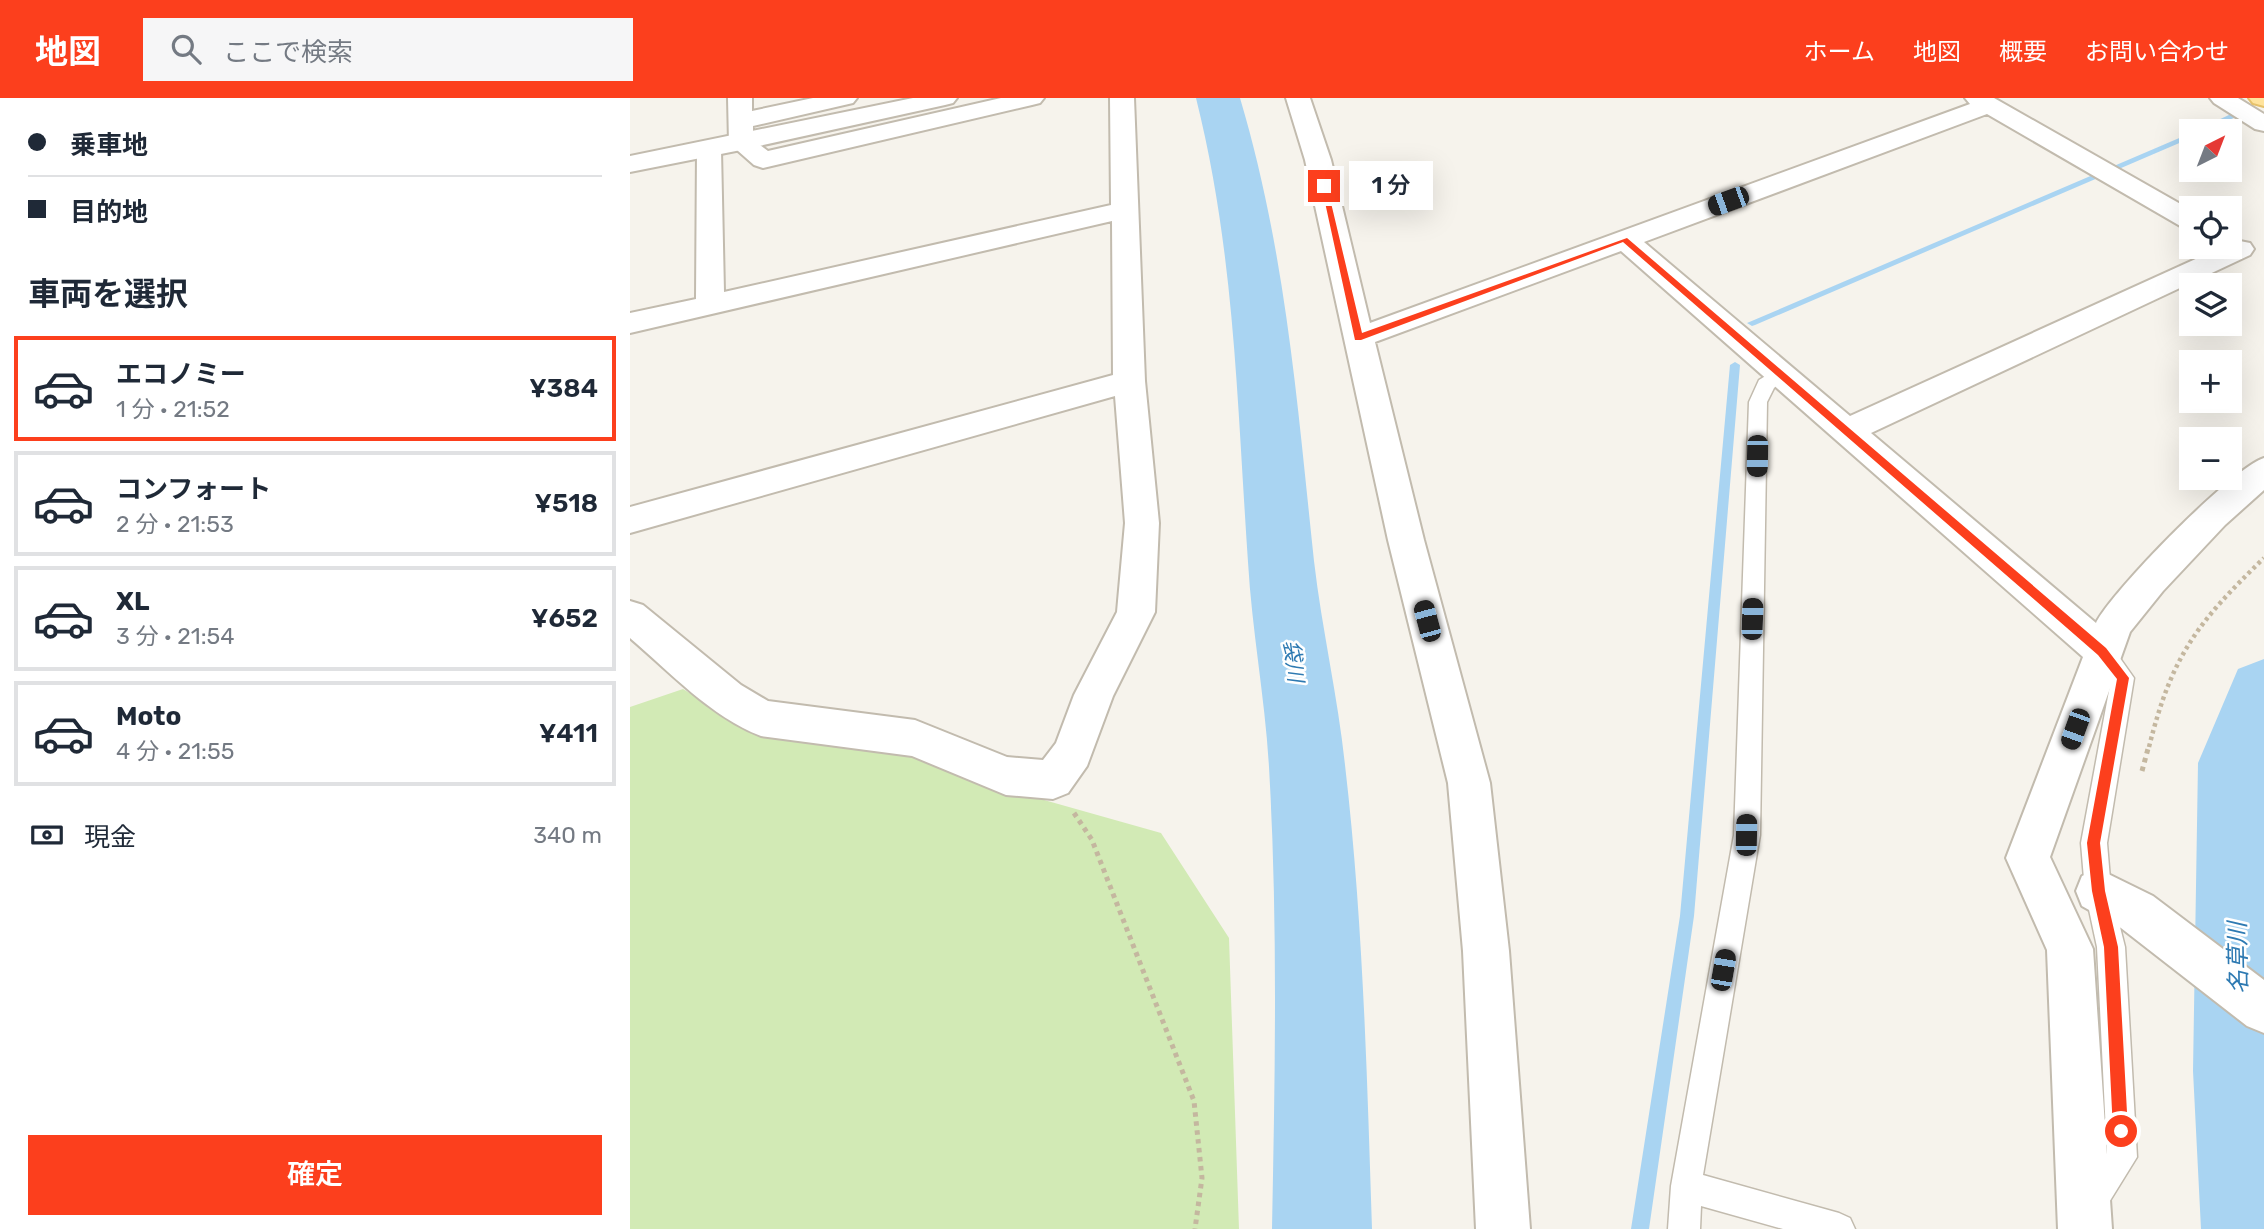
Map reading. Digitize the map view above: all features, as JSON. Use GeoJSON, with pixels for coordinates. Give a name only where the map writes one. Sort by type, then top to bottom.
{"type":"FeatureCollection","features":[{"type":"Feature","properties":{"kind":"street"},"geometry":{"type":"LineString","coordinates":[[630,164],[709,150],[741,121],[845,98]]}},
{"type":"Feature","properties":{"kind":"street"},"geometry":{"type":"LineString","coordinates":[[741,121],[945,98]]}},
{"type":"Feature","properties":{"kind":"street"},"geometry":{"type":"LineString","coordinates":[[741,121],[763,160],[1032,98]]}},
{"type":"Feature","properties":{"kind":"street"},"geometry":{"type":"LineString","coordinates":[[630,616],[727,696],[761,718],[915,738],[1006,776],[1053,780],[1073,753],[1094,695],[1136,612],[1142,523],[1129,381],[1122,98]]}},
{"type":"Feature","properties":{"kind":"street"},"geometry":{"type":"LineString","coordinates":[[1298,98],[1318,160],[1406,540],[1469,783],[1486,951],[1503,1229]]}},
{"type":"Feature","properties":{"kind":"street"},"geometry":{"type":"LineString","coordinates":[[2222,98],[2264,124]]}},
{"type":"Feature","properties":{"kind":"street"},"geometry":{"type":"LineString","coordinates":[[1358,338],[1983,101],[2179,214]]}},
{"type":"Feature","properties":{"kind":"street"},"geometry":{"type":"LineString","coordinates":[[709,150],[710,304]]}},
{"type":"Feature","properties":{"kind":"street"},"geometry":{"type":"LineString","coordinates":[[630,323],[1125,210]]}},
{"type":"Feature","properties":{"kind":"street"},"geometry":{"type":"LineString","coordinates":[[1624,239],[2102,652]]}},
{"type":"Feature","properties":{"kind":"street"},"geometry":{"type":"LineString","coordinates":[[1847,432],[2245,252]]}},
{"type":"Feature","properties":{"kind":"street"},"geometry":{"type":"LineString","coordinates":[[630,520],[1129,381]]}},
{"type":"Feature","properties":{"kind":"street"},"geometry":{"type":"LineString","coordinates":[[2085,1221],[2070,949],[2028,858],[2114,625],[2150,581],[2213,516],[2264,470]]}},
{"type":"Feature","properties":{"kind":"street"},"geometry":{"type":"LineString","coordinates":[[2117,901],[2264,1009]]}},
{"type":"Feature","properties":{"kind":"lane"},"geometry":{"type":"LineString","coordinates":[[1684,1229],[1686,1186],[1746,835],[1758,402],[1766,384],[1780,373]]}},
{"type":"Feature","properties":{"kind":"lane"},"geometry":{"type":"LineString","coordinates":[[2085,1221],[2122,1157],[2111,947],[2117,901],[2094,843],[2123,678],[2102,652]]}},
{"type":"Feature","properties":{"kind":"lane"},"geometry":{"type":"LineString","coordinates":[[1686,1186],[1839,1229]]}},
{"type":"Feature","properties":{"kind":"path"},"geometry":{"type":"LineString","coordinates":[[2140,781],[2172,672],[2201,624],[2264,558]]}},
{"type":"Feature","properties":{"kind":"path"},"geometry":{"type":"LineString","coordinates":[[1053,780],[1092,841],[1194,1101],[1202,1178],[1195,1229]]}},
{"type":"Feature","properties":{"kind":"green space"},"geometry":{"type":"Polygon","coordinates":[[[683,689],[750,729],[911,757],[1037,798],[1161,833],[1229,938],[1239,1229],[630,1229],[630,707],[683,689]]]}},
{"type":"Feature","properties":{"kind":"waterway","name":"袋川"},"geometry":{"type":"LineString","coordinates":[[1218,98],[1233,154],[1255,269],[1268,387],[1281,562],[1307,766],[1317,939],[1322,1229]]}},
{"type":"Feature","properties":{"kind":"waterway"},"geometry":{"type":"LineString","coordinates":[[2227,119],[2234,116]]}},
{"type":"Feature","properties":{"kind":"waterway"},"geometry":{"type":"LineString","coordinates":[[1752,323],[2179,140]]}},
{"type":"Feature","properties":{"kind":"waterway"},"geometry":{"type":"LineString","coordinates":[[1640,1229],[1687,916],[1735,365]]}},
{"type":"Feature","properties":{"kind":"waterway","name":"名草川"},"geometry":{"type":"LineString","coordinates":[[2251,1229],[2239,1071],[2236,763],[2264,691]]}},
{"type":"Feature","properties":{"kind":"route"},"geometry":{"type":"LineString","coordinates":[[1324,186],[1358,338],[1624,239],[2102,652],[2123,678],[2094,843],[2098,891],[2111,947],[2121,1131]]}}]}
